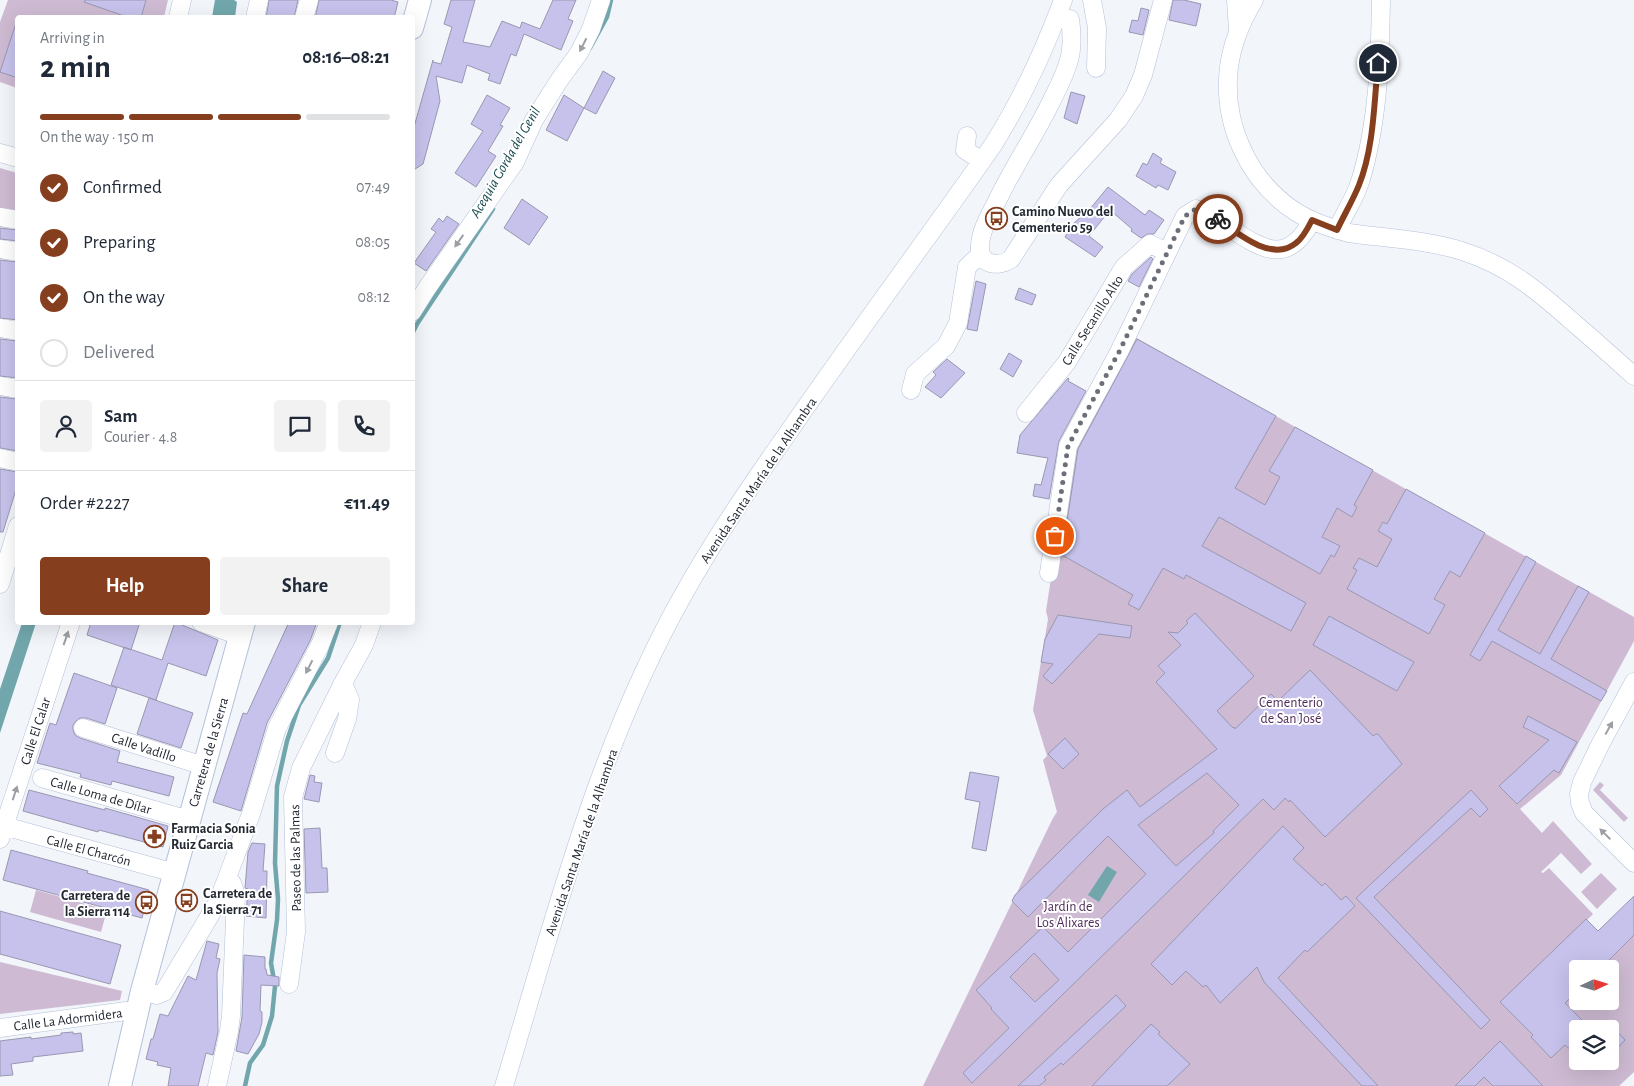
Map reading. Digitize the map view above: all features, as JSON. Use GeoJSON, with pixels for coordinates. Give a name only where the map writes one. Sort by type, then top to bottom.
{"type":"FeatureCollection","features":[{"type":"Feature","properties":{"kind":"main road"},"geometry":{"type":"LineString","coordinates":[[415,18],[420,0]]}},
{"type":"Feature","properties":{"kind":"main road","name":"Carretera de la Sierra"},"geometry":{"type":"LineString","coordinates":[[120,1086],[142,991],[242,629]]}},
{"type":"Feature","properties":{"kind":"street"},"geometry":{"type":"LineString","coordinates":[[179,15],[182,0]]}},
{"type":"Feature","properties":{"kind":"street"},"geometry":{"type":"LineString","coordinates":[[256,15],[259,0]]}},
{"type":"Feature","properties":{"kind":"street"},"geometry":{"type":"LineString","coordinates":[[305,15],[309,0]]}},
{"type":"Feature","properties":{"kind":"street"},"geometry":{"type":"LineString","coordinates":[[415,307],[515,162],[534,120],[560,79],[580,53],[601,0]]}},
{"type":"Feature","properties":{"kind":"street","name":"Avenida Santa María de la Alhambra"},"geometry":{"type":"LineString","coordinates":[[504,1086],[600,778],[624,717],[681,597],[734,510],[836,363],[982,161],[1012,115],[1046,44],[1063,0]]}},
{"type":"Feature","properties":{"kind":"street"},"geometry":{"type":"LineString","coordinates":[[1092,0],[1096,28],[1096,68]]}},
{"type":"Feature","properties":{"kind":"street"},"geometry":{"type":"LineString","coordinates":[[1070,18],[1071,47],[1063,80],[1039,128],[1002,190],[988,218],[980,246],[981,254],[986,261],[996,265],[1004,264],[1011,259],[1059,186],[1123,114],[1134,96],[1143,75],[1163,0]]}},
{"type":"Feature","properties":{"kind":"street"},"geometry":{"type":"LineString","coordinates":[[1337,230],[1359,184],[1368,154],[1380,44],[1381,0]]}},
{"type":"Feature","properties":{"kind":"street"},"geometry":{"type":"LineString","coordinates":[[1246,2],[1229,67],[1230,108],[1233,128],[1239,145],[1251,168],[1274,194],[1295,211],[1337,230],[1460,250],[1487,260],[1534,288],[1634,376]]}},
{"type":"Feature","properties":{"kind":"street"},"geometry":{"type":"LineString","coordinates":[[967,136],[965,150],[982,161]]}},
{"type":"Feature","properties":{"kind":"street"},"geometry":{"type":"LineString","coordinates":[[0,153],[15,157]]}},
{"type":"Feature","properties":{"kind":"street"},"geometry":{"type":"LineString","coordinates":[[1049,573],[1068,446],[1119,352],[1185,216],[1196,209],[1211,215],[1253,242],[1268,249],[1283,250],[1296,244],[1312,220]]}},
{"type":"Feature","properties":{"kind":"street"},"geometry":{"type":"LineString","coordinates":[[0,217],[15,220]]}},
{"type":"Feature","properties":{"kind":"street","name":"Calle Secanillo Alto"},"geometry":{"type":"LineString","coordinates":[[1026,413],[1067,362],[1124,268],[1150,244],[1167,252]]}},
{"type":"Feature","properties":{"kind":"street"},"geometry":{"type":"LineString","coordinates":[[0,249],[15,252]]}},
{"type":"Feature","properties":{"kind":"street"},"geometry":{"type":"LineString","coordinates":[[911,390],[915,374],[946,346],[958,322],[966,268],[981,254]]}},
{"type":"Feature","properties":{"kind":"street"},"geometry":{"type":"LineString","coordinates":[[0,328],[15,330]]}},
{"type":"Feature","properties":{"kind":"street"},"geometry":{"type":"LineString","coordinates":[[0,386],[15,388]]}},
{"type":"Feature","properties":{"kind":"street"},"geometry":{"type":"LineString","coordinates":[[0,458],[15,461]]}},
{"type":"Feature","properties":{"kind":"street"},"geometry":{"type":"LineString","coordinates":[[0,584],[5,547],[15,531]]}},
{"type":"Feature","properties":{"kind":"street","name":"Calle El Calar"},"geometry":{"type":"LineString","coordinates":[[2,833],[70,625]]}},
{"type":"Feature","properties":{"kind":"street"},"geometry":{"type":"LineString","coordinates":[[219,625],[242,629]]}},
{"type":"Feature","properties":{"kind":"street"},"geometry":{"type":"LineString","coordinates":[[142,991],[157,995],[164,992],[218,902],[251,814],[277,728],[320,645],[328,625]]}},
{"type":"Feature","properties":{"kind":"street","name":"Paseo de las Palmas"},"geometry":{"type":"LineString","coordinates":[[289,984],[296,932],[293,797],[301,768],[364,645],[371,625]]}},
{"type":"Feature","properties":{"kind":"street"},"geometry":{"type":"LineString","coordinates":[[1634,682],[1586,772],[1579,794],[1584,813],[1634,863]]}},
{"type":"Feature","properties":{"kind":"street"},"geometry":{"type":"LineString","coordinates":[[335,752],[347,719],[350,700],[343,683]]}},
{"type":"Feature","properties":{"kind":"street","name":"Calle Vadillo"},"geometry":{"type":"LineString","coordinates":[[83,728],[204,766]]}},
{"type":"Feature","properties":{"kind":"street","name":"Calle Loma de Dílar"},"geometry":{"type":"LineString","coordinates":[[42,778],[189,820]]}},
{"type":"Feature","properties":{"kind":"street","name":"Calle El Charcón"},"geometry":{"type":"LineString","coordinates":[[2,833],[174,873]]}},
{"type":"Feature","properties":{"kind":"street"},"geometry":{"type":"LineString","coordinates":[[217,1086],[231,1016],[236,895],[232,883],[227,880]]}},
{"type":"Feature","properties":{"kind":"street","name":"Calle La Adormidera"},"geometry":{"type":"LineString","coordinates":[[0,1028],[126,1011],[137,1013]]}},
{"type":"Feature","properties":{"kind":"green space"},"geometry":{"type":"Polygon","coordinates":[[[8,0],[168,0],[164,15],[15,15],[15,87],[0,82],[0,22],[8,0]]]}},
{"type":"Feature","properties":{"kind":"green space"},"geometry":{"type":"Polygon","coordinates":[[[0,168],[15,172],[15,221],[0,218],[0,168]]]}},
{"type":"Feature","properties":{"kind":"green space","name":"Cementerio de San José"},"geometry":{"type":"Polygon","coordinates":[[[1133,336],[1634,617],[1634,641],[1561,775],[1520,809],[1542,833],[1553,821],[1592,864],[1581,874],[1561,853],[1541,872],[1543,873],[1549,868],[1593,914],[1587,920],[1598,931],[1634,905],[1634,1072],[1619,1086],[923,1086],[1057,812],[1043,760],[1047,756],[1033,710],[1048,619],[1046,611],[1071,446],[1133,336]]]}},
{"type":"Feature","properties":{"kind":"green space"},"geometry":{"type":"Polygon","coordinates":[[[1600,782],[1604,785],[1600,790],[1628,818],[1624,822],[1593,790],[1600,782]]]}},
{"type":"Feature","properties":{"kind":"green space"},"geometry":{"type":"Polygon","coordinates":[[[1601,873],[1617,889],[1597,909],[1581,892],[1601,873]]]}},
{"type":"Feature","properties":{"kind":"green space"},"geometry":{"type":"Polygon","coordinates":[[[36,890],[107,910],[101,932],[30,912],[36,890]]]}},
{"type":"Feature","properties":{"kind":"green space"},"geometry":{"type":"Polygon","coordinates":[[[0,962],[122,991],[120,1000],[0,1014],[0,962]]]}},
{"type":"Feature","properties":{"kind":"water"},"geometry":{"type":"Polygon","coordinates":[[[215,0],[234,0],[237,2],[235,15],[212,15],[215,0]]]}},
{"type":"Feature","properties":{"kind":"water"},"geometry":{"type":"Polygon","coordinates":[[[21,625],[35,625],[0,733],[0,689],[21,625]]]}},
{"type":"Feature","properties":{"kind":"water"},"geometry":{"type":"Polygon","coordinates":[[[1107,866],[1117,872],[1099,902],[1088,895],[1107,866]]]}},
{"type":"Feature","properties":{"kind":"building"},"geometry":{"type":"Polygon","coordinates":[[[85,0],[146,0],[142,15],[121,15],[84,2],[85,0]]]}},
{"type":"Feature","properties":{"kind":"building"},"geometry":{"type":"Polygon","coordinates":[[[269,0],[298,0],[295,15],[266,15],[269,0]]]}},
{"type":"Feature","properties":{"kind":"building"},"geometry":{"type":"Polygon","coordinates":[[[319,0],[391,0],[398,2],[395,15],[316,15],[319,0]]]}},
{"type":"Feature","properties":{"kind":"building"},"geometry":{"type":"Polygon","coordinates":[[[451,0],[475,0],[463,42],[490,47],[502,21],[520,28],[522,22],[540,29],[553,0],[576,0],[568,19],[573,21],[561,50],[524,34],[516,56],[511,54],[500,84],[488,80],[490,74],[467,65],[462,83],[436,76],[440,101],[423,164],[415,169],[415,123],[433,60],[433,62],[441,64],[452,27],[444,24],[451,0]]]}},
{"type":"Feature","properties":{"kind":"building"},"geometry":{"type":"Polygon","coordinates":[[[1173,0],[1184,0],[1201,4],[1196,26],[1169,20],[1173,0]]]}},
{"type":"Feature","properties":{"kind":"building"},"geometry":{"type":"Polygon","coordinates":[[[1141,8],[1149,10],[1143,35],[1129,32],[1132,20],[1138,21],[1141,8]]]}},
{"type":"Feature","properties":{"kind":"building"},"geometry":{"type":"Polygon","coordinates":[[[15,26],[15,77],[0,72],[15,26]]]}},
{"type":"Feature","properties":{"kind":"building"},"geometry":{"type":"Polygon","coordinates":[[[603,71],[615,78],[596,114],[584,108],[603,71]]]}},
{"type":"Feature","properties":{"kind":"building"},"geometry":{"type":"Polygon","coordinates":[[[1071,92],[1085,96],[1077,124],[1064,118],[1071,92]]]}},
{"type":"Feature","properties":{"kind":"building"},"geometry":{"type":"Polygon","coordinates":[[[487,95],[510,108],[500,125],[503,126],[488,151],[496,156],[476,187],[455,173],[483,131],[471,124],[487,95]]]}},
{"type":"Feature","properties":{"kind":"building"},"geometry":{"type":"Polygon","coordinates":[[[564,95],[584,108],[567,141],[546,130],[564,95]]]}},
{"type":"Feature","properties":{"kind":"building"},"geometry":{"type":"Polygon","coordinates":[[[1153,153],[1162,159],[1160,163],[1176,172],[1168,190],[1158,185],[1156,188],[1136,176],[1143,163],[1147,165],[1153,153]]]}},
{"type":"Feature","properties":{"kind":"building"},"geometry":{"type":"Polygon","coordinates":[[[1108,187],[1145,215],[1149,210],[1164,220],[1154,234],[1148,234],[1141,238],[1131,231],[1132,229],[1110,210],[1089,236],[1103,247],[1095,257],[1065,237],[1073,224],[1085,215],[1108,187]]]}},
{"type":"Feature","properties":{"kind":"building"},"geometry":{"type":"Polygon","coordinates":[[[522,199],[548,217],[529,245],[504,228],[522,199]]]}},
{"type":"Feature","properties":{"kind":"building"},"geometry":{"type":"Polygon","coordinates":[[[447,216],[459,224],[426,271],[415,264],[415,262],[436,232],[431,229],[439,218],[443,222],[447,216]]]}},
{"type":"Feature","properties":{"kind":"building"},"geometry":{"type":"Polygon","coordinates":[[[0,228],[15,230],[15,241],[0,239],[0,228]]]}},
{"type":"Feature","properties":{"kind":"building"},"geometry":{"type":"Polygon","coordinates":[[[1151,257],[1153,259],[1139,287],[1128,281],[1132,274],[1151,257]]]}},
{"type":"Feature","properties":{"kind":"building"},"geometry":{"type":"Polygon","coordinates":[[[0,260],[15,262],[15,320],[0,318],[0,260]]]}},
{"type":"Feature","properties":{"kind":"building"},"geometry":{"type":"Polygon","coordinates":[[[976,281],[986,284],[977,331],[967,329],[976,281]]]}},
{"type":"Feature","properties":{"kind":"building"},"geometry":{"type":"Polygon","coordinates":[[[1019,288],[1036,295],[1032,305],[1015,299],[1019,288]]]}},
{"type":"Feature","properties":{"kind":"building"},"geometry":{"type":"Polygon","coordinates":[[[0,339],[15,341],[15,378],[0,376],[0,339]]]}},
{"type":"Feature","properties":{"kind":"building"},"geometry":{"type":"Polygon","coordinates":[[[1137,339],[1276,416],[1235,488],[1265,505],[1280,477],[1269,471],[1295,427],[1373,470],[1354,505],[1357,507],[1352,517],[1337,508],[1322,537],[1340,546],[1334,557],[1331,555],[1320,574],[1219,517],[1202,546],[1306,603],[1291,631],[1186,575],[1184,579],[1163,568],[1139,610],[1128,604],[1133,595],[1062,555],[1078,449],[1137,339]]]}},
{"type":"Feature","properties":{"kind":"building"},"geometry":{"type":"Polygon","coordinates":[[[1009,353],[1022,361],[1013,377],[1000,369],[1009,353]]]}},
{"type":"Feature","properties":{"kind":"building"},"geometry":{"type":"Polygon","coordinates":[[[947,359],[965,373],[941,398],[925,387],[936,375],[933,372],[947,359]]]}},
{"type":"Feature","properties":{"kind":"building"},"geometry":{"type":"Polygon","coordinates":[[[1068,378],[1068,381],[1086,391],[1059,441],[1049,499],[1033,496],[1035,484],[1041,485],[1048,458],[1017,453],[1020,435],[1068,378]]]}},
{"type":"Feature","properties":{"kind":"building"},"geometry":{"type":"Polygon","coordinates":[[[0,397],[15,399],[15,450],[0,448],[0,397]]]}},
{"type":"Feature","properties":{"kind":"building"},"geometry":{"type":"Polygon","coordinates":[[[0,469],[15,472],[15,493],[3,532],[0,532],[0,469]]]}},
{"type":"Feature","properties":{"kind":"building"},"geometry":{"type":"Polygon","coordinates":[[[1406,489],[1485,533],[1460,577],[1450,571],[1434,599],[1445,605],[1429,634],[1347,589],[1357,570],[1353,568],[1359,558],[1377,567],[1392,539],[1378,531],[1383,522],[1387,524],[1406,489]]]}},
{"type":"Feature","properties":{"kind":"building"},"geometry":{"type":"Polygon","coordinates":[[[1526,556],[1536,562],[1498,630],[1540,654],[1578,586],[1589,592],[1551,659],[1607,691],[1601,701],[1492,641],[1480,661],[1470,655],[1526,556]]]}},
{"type":"Feature","properties":{"kind":"building"},"geometry":{"type":"Polygon","coordinates":[[[1195,613],[1254,676],[1217,711],[1233,728],[1235,729],[1271,694],[1278,701],[1310,670],[1373,736],[1378,734],[1402,764],[1325,837],[1290,800],[1289,802],[1285,798],[1274,810],[1263,799],[972,1083],[963,1073],[1009,1028],[976,990],[1043,927],[1068,952],[1146,874],[1108,836],[1028,917],[1012,901],[1015,895],[1103,809],[1127,790],[1140,807],[1217,749],[1156,682],[1165,673],[1158,666],[1181,645],[1168,632],[1178,633],[1188,623],[1186,621],[1195,613]],[[1207,773],[1138,825],[1176,866],[1214,833],[1213,831],[1239,805],[1207,773]],[[1034,953],[1010,977],[1035,1002],[1059,980],[1034,953]]]}},
{"type":"Feature","properties":{"kind":"building"},"geometry":{"type":"Polygon","coordinates":[[[1058,615],[1132,626],[1130,638],[1099,634],[1052,684],[1043,676],[1053,664],[1041,662],[1045,639],[1058,615]]]}},
{"type":"Feature","properties":{"kind":"building"},"geometry":{"type":"Polygon","coordinates":[[[1329,616],[1414,662],[1397,691],[1313,645],[1329,616]]]}},
{"type":"Feature","properties":{"kind":"building"},"geometry":{"type":"Polygon","coordinates":[[[90,625],[139,625],[131,650],[87,635],[90,625]]]}},
{"type":"Feature","properties":{"kind":"building"},"geometry":{"type":"Polygon","coordinates":[[[174,625],[182,625],[218,640],[206,676],[168,663],[156,700],[111,685],[124,647],[162,660],[174,625]]]}},
{"type":"Feature","properties":{"kind":"building"},"geometry":{"type":"Polygon","coordinates":[[[288,625],[316,625],[310,641],[267,723],[241,811],[213,802],[243,713],[247,714],[288,625]]]}},
{"type":"Feature","properties":{"kind":"building"},"geometry":{"type":"Polygon","coordinates":[[[74,673],[117,688],[105,724],[80,718],[73,725],[75,735],[120,751],[117,762],[174,777],[169,796],[112,781],[111,785],[80,777],[81,774],[37,763],[50,723],[56,725],[74,673]]]}},
{"type":"Feature","properties":{"kind":"building"},"geometry":{"type":"Polygon","coordinates":[[[149,698],[193,713],[181,748],[137,734],[149,698]]]}},
{"type":"Feature","properties":{"kind":"building"},"geometry":{"type":"Polygon","coordinates":[[[1528,716],[1577,742],[1559,773],[1554,770],[1517,804],[1499,786],[1549,740],[1523,727],[1528,716]]]}},
{"type":"Feature","properties":{"kind":"building"},"geometry":{"type":"Polygon","coordinates":[[[1065,738],[1079,754],[1063,769],[1048,754],[1065,738]]]}},
{"type":"Feature","properties":{"kind":"building"},"geometry":{"type":"Polygon","coordinates":[[[970,772],[999,777],[986,851],[972,848],[980,802],[965,799],[970,772]]]}},
{"type":"Feature","properties":{"kind":"building"},"geometry":{"type":"Polygon","coordinates":[[[310,775],[315,776],[314,782],[322,783],[319,802],[304,799],[310,775]]]}},
{"type":"Feature","properties":{"kind":"building"},"geometry":{"type":"Polygon","coordinates":[[[29,790],[105,810],[105,808],[168,826],[163,847],[99,830],[98,832],[23,811],[29,790]]]}},
{"type":"Feature","properties":{"kind":"building"},"geometry":{"type":"Polygon","coordinates":[[[1471,790],[1488,809],[1480,817],[1471,808],[1374,897],[1490,1020],[1481,1029],[1356,898],[1471,790]]]}},
{"type":"Feature","properties":{"kind":"building"},"geometry":{"type":"Polygon","coordinates":[[[1283,826],[1304,848],[1293,859],[1322,886],[1325,883],[1341,900],[1346,896],[1355,906],[1307,952],[1305,950],[1278,978],[1378,1086],[1362,1086],[1264,982],[1257,967],[1220,1003],[1206,985],[1203,987],[1186,971],[1172,985],[1151,964],[1283,826]]]}},
{"type":"Feature","properties":{"kind":"building"},"geometry":{"type":"Polygon","coordinates":[[[320,828],[322,868],[327,868],[328,892],[306,893],[304,829],[320,828]]]}},
{"type":"Feature","properties":{"kind":"building"},"geometry":{"type":"Polygon","coordinates":[[[252,843],[265,844],[263,871],[267,871],[266,918],[246,916],[248,889],[245,888],[248,852],[252,843]]]}},
{"type":"Feature","properties":{"kind":"building"},"geometry":{"type":"Polygon","coordinates":[[[11,850],[149,890],[142,918],[3,880],[11,850]]]}},
{"type":"Feature","properties":{"kind":"building"},"geometry":{"type":"Polygon","coordinates":[[[1634,896],[1634,935],[1609,960],[1569,960],[1569,999],[1565,1003],[1569,1010],[1572,1010],[1582,1020],[1569,1020],[1569,1048],[1565,1045],[1551,1058],[1531,1037],[1533,1035],[1500,1002],[1586,919],[1598,931],[1634,896]]]}},
{"type":"Feature","properties":{"kind":"building"},"geometry":{"type":"Polygon","coordinates":[[[0,911],[121,945],[110,984],[0,954],[0,911]]]}},
{"type":"Feature","properties":{"kind":"building"},"geometry":{"type":"Polygon","coordinates":[[[207,941],[219,944],[216,958],[220,959],[217,973],[218,1032],[213,1055],[206,1053],[198,1086],[168,1086],[171,1068],[157,1065],[158,1062],[146,1059],[151,1039],[153,1039],[160,1014],[168,1016],[188,976],[196,980],[207,941]]]}},
{"type":"Feature","properties":{"kind":"building"},"geometry":{"type":"Polygon","coordinates":[[[244,955],[265,957],[267,975],[279,977],[279,986],[261,985],[260,1011],[262,1012],[262,1022],[259,1034],[248,1054],[236,1051],[242,1017],[244,955]]]}},
{"type":"Feature","properties":{"kind":"building"},"geometry":{"type":"Polygon","coordinates":[[[1116,995],[1126,1006],[1063,1065],[1061,1063],[1044,1077],[1046,1080],[1039,1086],[1018,1086],[1116,995]]]}},
{"type":"Feature","properties":{"kind":"building"},"geometry":{"type":"Polygon","coordinates":[[[1151,1024],[1160,1032],[1158,1034],[1190,1064],[1167,1086],[1092,1086],[1151,1024]]]}},
{"type":"Feature","properties":{"kind":"building"},"geometry":{"type":"Polygon","coordinates":[[[73,1032],[73,1034],[81,1033],[83,1051],[33,1057],[33,1061],[11,1064],[13,1075],[0,1076],[0,1041],[31,1037],[31,1039],[73,1032]]]}},
{"type":"Feature","properties":{"kind":"building"},"geometry":{"type":"Polygon","coordinates":[[[1619,1034],[1625,1040],[1619,1046],[1619,1034]]]}},
{"type":"Feature","properties":{"kind":"building"},"geometry":{"type":"Polygon","coordinates":[[[1500,1041],[1543,1086],[1493,1086],[1484,1077],[1475,1086],[1455,1086],[1500,1041]]]}},
{"type":"Feature","properties":{"kind":"waterway","name":"Acequia Gorda del Genil"},"geometry":{"type":"LineString","coordinates":[[590,48],[607,17],[611,0]]}},
{"type":"Feature","properties":{"kind":"waterway","name":"Acequia Gorda del Genil"},"geometry":{"type":"LineString","coordinates":[[415,328],[493,209]]}},
{"type":"Feature","properties":{"kind":"waterway","name":"Acequia Gorda del Genil"},"geometry":{"type":"LineString","coordinates":[[245,1086],[250,1063],[263,1045],[272,1016],[275,986],[271,963],[278,899],[275,863],[277,786],[287,741],[299,705],[328,658],[339,625]]}},
{"type":"Feature","properties":{"kind":"way so far"},"geometry":{"type":"LineString","coordinates":[[1055,536],[1068,446],[1119,352],[1185,216],[1196,209],[1218,219]]}},
{"type":"Feature","properties":{"kind":"place","name":"Camino Nuevo del Cementerio 59"},"geometry":{"type":"Point","coordinates":[996,219]}},
{"type":"Feature","properties":{"kind":"place","name":"Farmacia Sonia Ruiz Garcia"},"geometry":{"type":"Point","coordinates":[155,836]}},
{"type":"Feature","properties":{"kind":"place","name":"Carretera de la Sierra 71"},"geometry":{"type":"Point","coordinates":[187,901]}},
{"type":"Feature","properties":{"kind":"place","name":"Carretera de la Sierra 114"},"geometry":{"type":"Point","coordinates":[146,903]}},
{"type":"Feature","properties":{"kind":"route"},"geometry":{"type":"LineString","coordinates":[[1218,219],[1253,242],[1268,249],[1283,250],[1296,244],[1312,220],[1337,230],[1359,184],[1368,154],[1378,63]]}},
{"type":"Feature","properties":{"kind":"park label","name":"Jardín de Los Alixares"},"geometry":{"type":"Point","coordinates":[1068,914]}}]}
